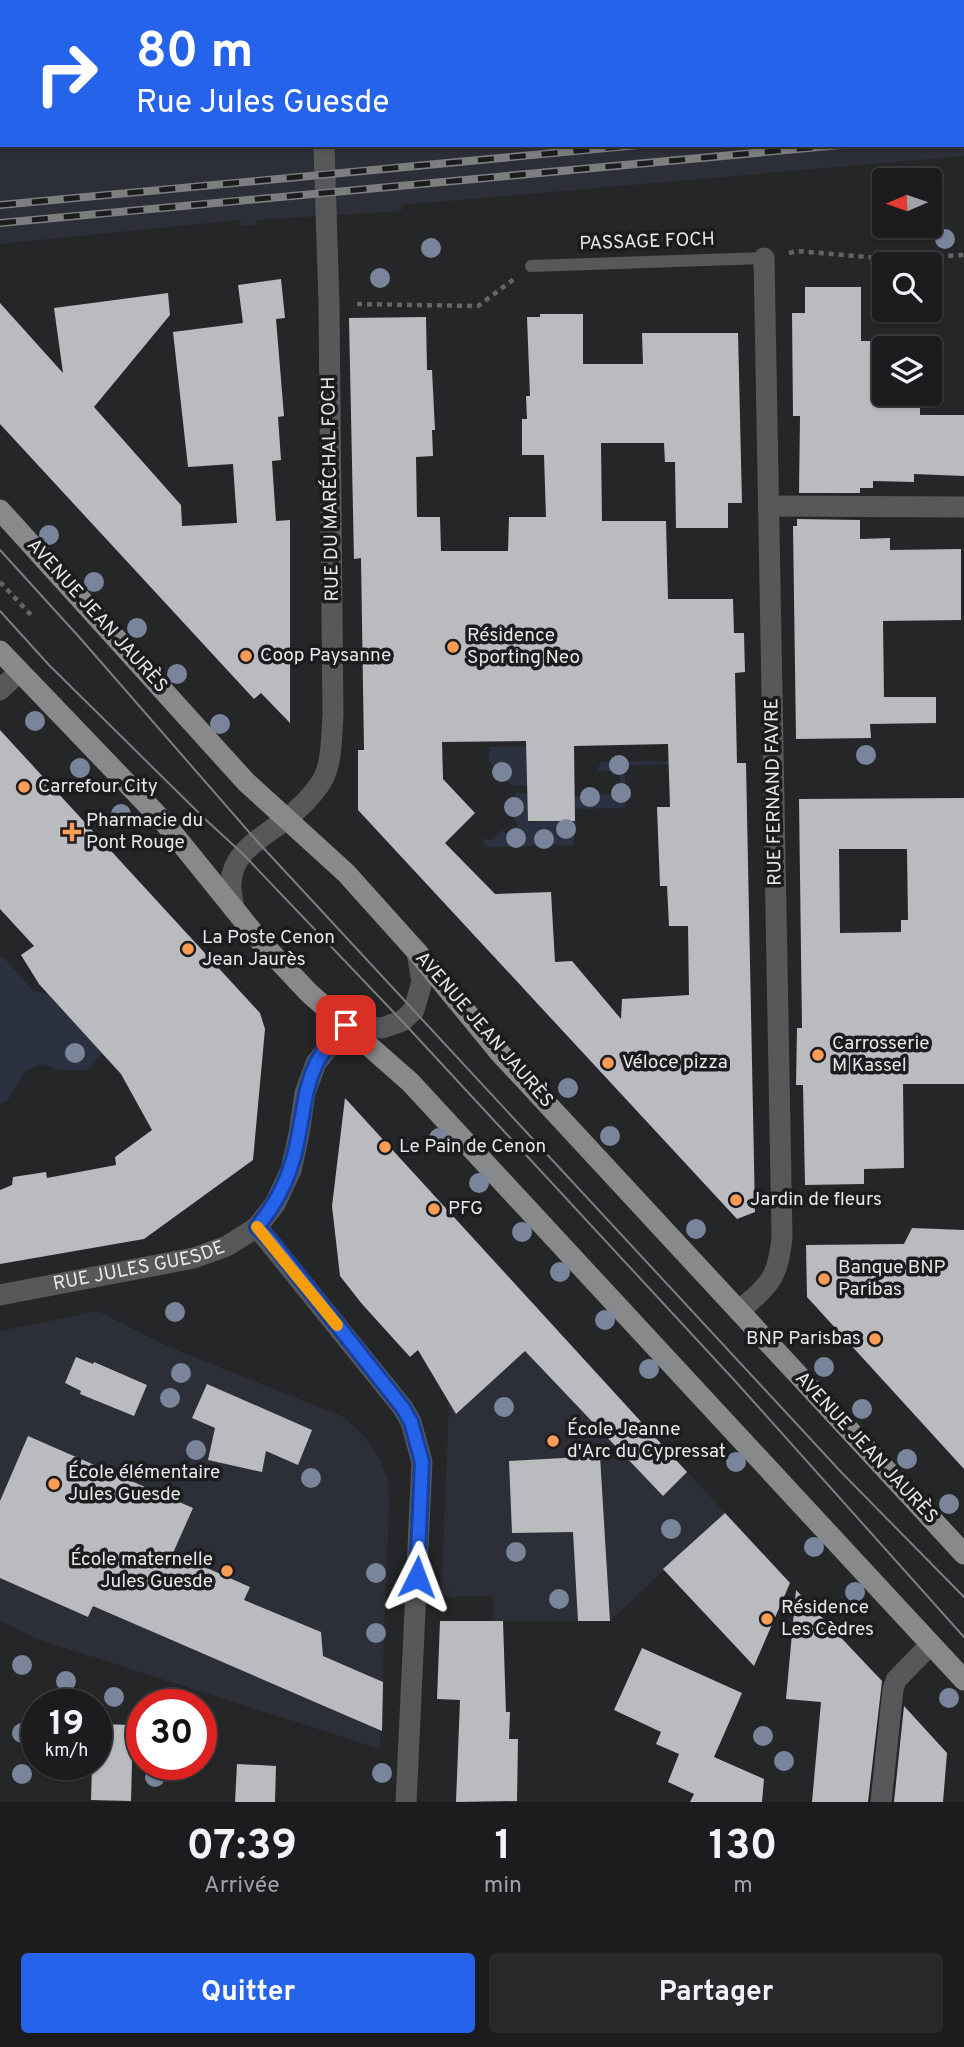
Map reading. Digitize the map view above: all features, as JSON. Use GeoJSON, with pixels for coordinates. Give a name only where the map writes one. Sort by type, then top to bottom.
{"type":"FeatureCollection","features":[{"type":"Feature","properties":{"kind":"main road","name":"AVENUE JEAN JAURÈS"},"geometry":{"type":"LineString","coordinates":[[0,510],[246,782],[346,873],[417,952],[500,1054],[964,1554]]}},
{"type":"Feature","properties":{"kind":"main road"},"geometry":{"type":"LineString","coordinates":[[0,651],[163,821],[260,941],[309,993],[410,1082],[964,1680]]}},
{"type":"Feature","properties":{"kind":"street","name":"RUE DU MARÉCHAL FOCH"},"geometry":{"type":"LineString","coordinates":[[234,909],[230,884],[234,866],[242,853],[287,818],[321,783],[329,764],[333,715],[329,304],[324,147]]}},
{"type":"Feature","properties":{"kind":"street","name":"RUE FERNAND FAVRE"},"geometry":{"type":"LineString","coordinates":[[739,1311],[774,1277],[780,1261],[782,1237],[764,257]]}},
{"type":"Feature","properties":{"kind":"street"},"geometry":{"type":"LineString","coordinates":[[769,506],[964,507]]}},
{"type":"Feature","properties":{"kind":"street"},"geometry":{"type":"LineString","coordinates":[[0,691],[19,672]]}},
{"type":"Feature","properties":{"kind":"street"},"geometry":{"type":"LineString","coordinates":[[346,1025],[382,1028],[402,1021],[414,1010],[422,982],[417,952]]}},
{"type":"Feature","properties":{"kind":"street","name":"RUE JULES GUESDE"},"geometry":{"type":"LineString","coordinates":[[0,1295],[194,1258],[227,1246],[257,1227],[275,1204],[291,1170],[305,1093],[316,1063],[346,1025]]}},
{"type":"Feature","properties":{"kind":"street"},"geometry":{"type":"LineString","coordinates":[[257,1227],[403,1408],[418,1443],[422,1475],[406,1802]]}},
{"type":"Feature","properties":{"kind":"street"},"geometry":{"type":"LineString","coordinates":[[881,1802],[893,1689],[897,1680],[930,1644]]}},
{"type":"Feature","properties":{"kind":"lane","name":"PASSAGE FOCH"},"geometry":{"type":"LineString","coordinates":[[531,266],[764,257]]}},
{"type":"Feature","properties":{"kind":"path"},"geometry":{"type":"LineString","coordinates":[[764,257],[797,251],[890,259],[964,255]]}},
{"type":"Feature","properties":{"kind":"path"},"geometry":{"type":"LineString","coordinates":[[329,304],[478,306],[531,266]]}},
{"type":"Feature","properties":{"kind":"path"},"geometry":{"type":"LineString","coordinates":[[0,582],[32,617]]}},
{"type":"Feature","properties":{"kind":"shaded area"},"geometry":{"type":"Polygon","coordinates":[[[0,147],[964,147],[964,156],[402,205],[401,211],[256,220],[256,225],[241,226],[240,220],[0,244],[0,147]]]}},
{"type":"Feature","properties":{"kind":"shaded area"},"geometry":{"type":"Polygon","coordinates":[[[489,747],[527,747],[527,786],[513,787],[489,761],[489,747]]]}},
{"type":"Feature","properties":{"kind":"shaded area"},"geometry":{"type":"Polygon","coordinates":[[[684,761],[684,764],[625,765],[625,808],[575,809],[575,796],[620,794],[620,771],[597,771],[601,762],[684,761]]]}},
{"type":"Feature","properties":{"kind":"shaded area"},"geometry":{"type":"Polygon","coordinates":[[[518,792],[528,794],[528,822],[576,821],[573,845],[484,847],[483,839],[493,840],[502,830],[508,835],[518,824],[503,806],[518,792]]]}},
{"type":"Feature","properties":{"kind":"shaded area"},"geometry":{"type":"Polygon","coordinates":[[[0,957],[4,958],[34,992],[44,993],[85,973],[125,1026],[87,1070],[59,1070],[43,1064],[26,1070],[7,1101],[0,1103],[0,957]]]}},
{"type":"Feature","properties":{"kind":"shaded area","name":"École Jeanne d'Arc du Cypressat"},"geometry":{"type":"Polygon","coordinates":[[[516,1285],[725,1513],[610,1621],[493,1621],[493,1596],[441,1597],[449,1403],[428,1367],[516,1285]]]}},
{"type":"Feature","properties":{"kind":"shaded area","name":"École maternelle Jules Guesde"},"geometry":{"type":"Polygon","coordinates":[[[98,1311],[169,1347],[344,1417],[365,1437],[379,1458],[388,1480],[380,1749],[217,1697],[217,1689],[193,1689],[37,1639],[0,1621],[0,1331],[98,1311]]]}},
{"type":"Feature","properties":{"kind":"building"},"geometry":{"type":"Polygon","coordinates":[[[281,279],[285,318],[276,319],[284,416],[278,417],[281,460],[272,461],[276,521],[290,520],[290,723],[261,693],[254,699],[0,424],[0,303],[63,373],[54,308],[168,293],[170,315],[94,407],[181,505],[182,526],[237,523],[233,464],[188,467],[173,332],[243,323],[238,285],[281,279]]]}},
{"type":"Feature","properties":{"kind":"building"},"geometry":{"type":"Polygon","coordinates":[[[805,287],[861,287],[861,341],[872,341],[872,406],[920,406],[920,415],[964,415],[964,476],[914,474],[914,482],[873,481],[873,488],[860,488],[860,493],[799,493],[800,416],[793,416],[792,313],[805,313],[805,287]]]}},
{"type":"Feature","properties":{"kind":"building"},"geometry":{"type":"Polygon","coordinates":[[[540,314],[583,314],[583,364],[643,364],[642,333],[738,333],[742,503],[728,503],[728,528],[676,528],[675,462],[665,462],[664,443],[601,443],[602,521],[666,521],[668,599],[733,599],[734,633],[744,633],[745,672],[735,673],[737,763],[746,763],[755,1212],[737,1219],[358,810],[358,750],[364,750],[361,558],[354,559],[349,318],[426,317],[427,370],[432,370],[435,430],[432,430],[433,456],[416,457],[417,517],[440,517],[441,551],[508,551],[509,517],[546,517],[544,455],[522,455],[522,419],[527,419],[526,396],[530,396],[527,317],[540,317],[540,314]],[[526,741],[442,742],[443,779],[475,813],[445,843],[495,894],[551,892],[555,962],[572,961],[621,1019],[622,999],[689,995],[688,926],[669,926],[667,886],[660,886],[657,807],[670,807],[668,744],[574,746],[575,821],[528,821],[526,741]]]}},
{"type":"Feature","properties":{"kind":"building"},"geometry":{"type":"Polygon","coordinates":[[[797,519],[860,520],[860,539],[890,538],[890,550],[961,549],[961,620],[883,621],[884,697],[936,697],[936,723],[870,724],[871,738],[796,739],[793,526],[797,526],[797,519]]]}},
{"type":"Feature","properties":{"kind":"building"},"geometry":{"type":"Polygon","coordinates":[[[0,730],[260,1013],[265,1029],[253,1160],[144,1239],[0,1264],[0,1190],[12,1185],[13,1177],[46,1172],[47,1178],[116,1165],[115,1157],[152,1130],[121,1074],[39,984],[21,955],[34,946],[0,909],[0,730]]]}},
{"type":"Feature","properties":{"kind":"building"},"geometry":{"type":"Polygon","coordinates":[[[964,798],[964,1084],[903,1084],[904,1168],[864,1169],[864,1184],[805,1185],[803,1085],[796,1085],[797,1028],[802,1028],[799,799],[964,798]],[[839,849],[840,933],[901,932],[901,920],[908,920],[907,849],[839,849]]]}},
{"type":"Feature","properties":{"kind":"building"},"geometry":{"type":"Polygon","coordinates":[[[345,1098],[687,1472],[663,1496],[525,1351],[456,1414],[418,1350],[410,1357],[362,1304],[340,1276],[332,1206],[345,1098]]]}},
{"type":"Feature","properties":{"kind":"building"},"geometry":{"type":"Polygon","coordinates":[[[912,1228],[964,1230],[964,1469],[807,1297],[806,1245],[904,1244],[912,1228]]]}},
{"type":"Feature","properties":{"kind":"building"},"geometry":{"type":"Polygon","coordinates":[[[76,1357],[147,1385],[134,1416],[80,1394],[81,1391],[65,1383],[76,1357]]]}},
{"type":"Feature","properties":{"kind":"building"},"geometry":{"type":"Polygon","coordinates":[[[207,1384],[312,1430],[298,1465],[266,1451],[262,1472],[208,1460],[215,1428],[192,1418],[207,1384]]]}},
{"type":"Feature","properties":{"kind":"building"},"geometry":{"type":"Polygon","coordinates":[[[28,1436],[193,1508],[173,1553],[250,1587],[244,1600],[321,1632],[323,1656],[383,1682],[382,1731],[93,1606],[88,1617],[0,1578],[0,1501],[28,1436]]]}},
{"type":"Feature","properties":{"kind":"building"},"geometry":{"type":"Polygon","coordinates":[[[600,1456],[610,1621],[578,1621],[573,1532],[512,1533],[509,1461],[600,1456]]]}},
{"type":"Feature","properties":{"kind":"building"},"geometry":{"type":"Polygon","coordinates":[[[725,1513],[790,1583],[754,1666],[663,1569],[725,1513]]]}},
{"type":"Feature","properties":{"kind":"building"},"geometry":{"type":"Polygon","coordinates":[[[796,1590],[882,1681],[868,1802],[812,1802],[821,1702],[786,1699],[796,1590]]]}},
{"type":"Feature","properties":{"kind":"building"},"geometry":{"type":"Polygon","coordinates":[[[440,1621],[503,1621],[506,1712],[510,1712],[509,1739],[518,1739],[517,1801],[456,1802],[460,1700],[437,1699],[440,1621]]]}},
{"type":"Feature","properties":{"kind":"building"},"geometry":{"type":"Polygon","coordinates":[[[642,1648],[742,1693],[714,1757],[764,1779],[762,1802],[690,1802],[694,1794],[668,1782],[679,1754],[656,1744],[661,1732],[614,1710],[642,1648]]]}},
{"type":"Feature","properties":{"kind":"building"},"geometry":{"type":"Polygon","coordinates":[[[904,1706],[947,1753],[943,1802],[894,1802],[904,1706]]]}},
{"type":"Feature","properties":{"kind":"building"},"geometry":{"type":"Polygon","coordinates":[[[112,1724],[126,1725],[126,1780],[132,1780],[131,1801],[91,1800],[92,1780],[112,1780],[112,1724]]]}},
{"type":"Feature","properties":{"kind":"building"},"geometry":{"type":"Polygon","coordinates":[[[237,1764],[276,1766],[275,1802],[235,1802],[237,1764]]]}},
{"type":"Feature","properties":{"kind":"tram line"},"geometry":{"type":"LineString","coordinates":[[0,550],[256,840],[842,1473],[964,1597]]}},
{"type":"Feature","properties":{"kind":"tram line"},"geometry":{"type":"LineString","coordinates":[[0,611],[49,665],[242,853],[402,1021],[736,1382],[964,1637]]}},
{"type":"Feature","properties":{"kind":"railway"},"geometry":{"type":"LineString","coordinates":[[0,205],[618,147]]}},
{"type":"Feature","properties":{"kind":"railway"},"geometry":{"type":"LineString","coordinates":[[0,223],[819,147]]}},
{"type":"Feature","properties":{"kind":"slow traffic"},"geometry":{"type":"LineString","coordinates":[[257,1227],[337,1325]]}},
{"type":"Feature","properties":{"kind":"place","name":"Résidence Sporting Neo"},"geometry":{"type":"Point","coordinates":[453,647]}},
{"type":"Feature","properties":{"kind":"place","name":"Coop Paysanne"},"geometry":{"type":"Point","coordinates":[246,656]}},
{"type":"Feature","properties":{"kind":"place","name":"Carrefour City"},"geometry":{"type":"Point","coordinates":[24,787]}},
{"type":"Feature","properties":{"kind":"place","name":"Pharmacie du Pont Rouge"},"geometry":{"type":"Point","coordinates":[72,832]}},
{"type":"Feature","properties":{"kind":"place","name":"La Poste Cenon Jean Jaurès"},"geometry":{"type":"Point","coordinates":[188,949]}},
{"type":"Feature","properties":{"kind":"place","name":"Carrosserie M Kassel"},"geometry":{"type":"Point","coordinates":[818,1055]}},
{"type":"Feature","properties":{"kind":"place","name":"Véloce pizza"},"geometry":{"type":"Point","coordinates":[608,1063]}},
{"type":"Feature","properties":{"kind":"place","name":"Le Pain de Cenon"},"geometry":{"type":"Point","coordinates":[385,1147]}},
{"type":"Feature","properties":{"kind":"place","name":"Jardin de fleurs"},"geometry":{"type":"Point","coordinates":[736,1200]}},
{"type":"Feature","properties":{"kind":"place","name":"PFG"},"geometry":{"type":"Point","coordinates":[434,1209]}},
{"type":"Feature","properties":{"kind":"place","name":"Banque BNP Paribas"},"geometry":{"type":"Point","coordinates":[824,1279]}},
{"type":"Feature","properties":{"kind":"place","name":"BNP Parisbas"},"geometry":{"type":"Point","coordinates":[875,1339]}},
{"type":"Feature","properties":{"kind":"place","name":"École Jeanne d'Arc du Cypressat"},"geometry":{"type":"Point","coordinates":[553,1441]}},
{"type":"Feature","properties":{"kind":"place","name":"École élémentaire Jules Guesde"},"geometry":{"type":"Point","coordinates":[54,1484]}},
{"type":"Feature","properties":{"kind":"place","name":"École maternelle Jules Guesde"},"geometry":{"type":"Point","coordinates":[227,1571]}},
{"type":"Feature","properties":{"kind":"place","name":"Résidence Les Cèdres"},"geometry":{"type":"Point","coordinates":[767,1619]}},
{"type":"Feature","properties":{"kind":"route"},"geometry":{"type":"LineString","coordinates":[[346,1025],[316,1063],[305,1093],[291,1170],[275,1204],[257,1227],[403,1408],[411,1422],[422,1462],[417,1577]]}}]}
